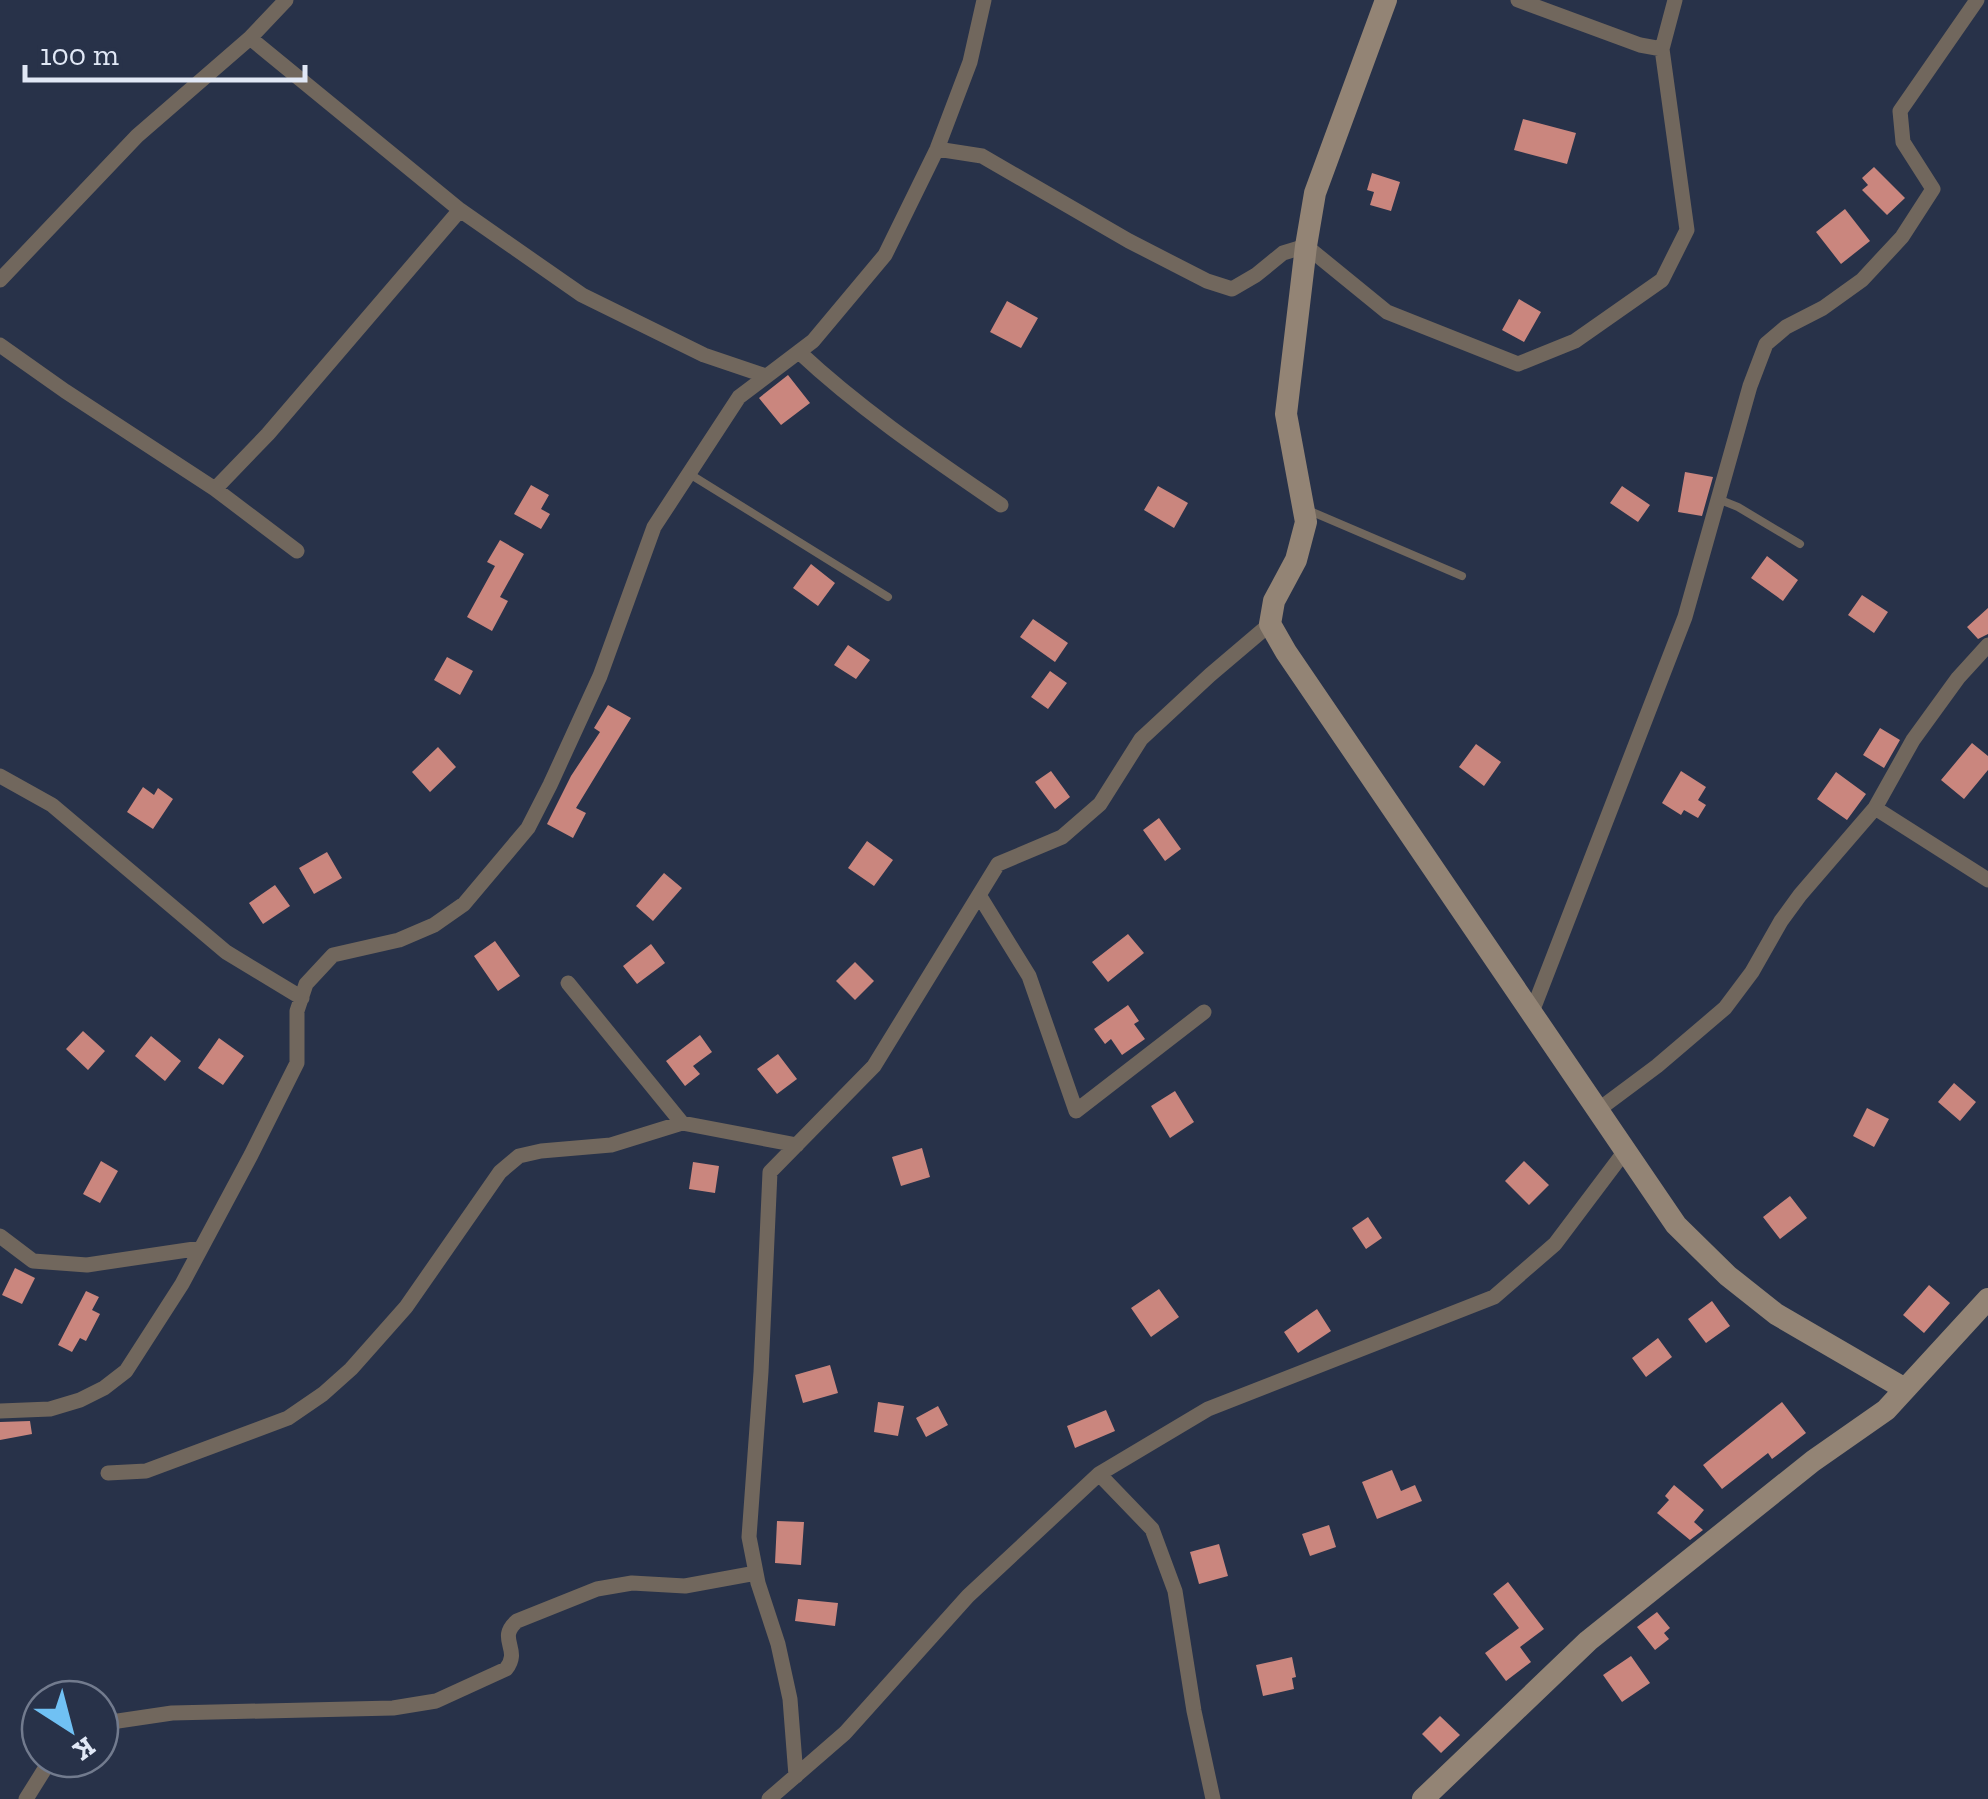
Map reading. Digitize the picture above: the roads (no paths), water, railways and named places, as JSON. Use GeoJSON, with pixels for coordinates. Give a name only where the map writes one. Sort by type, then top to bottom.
{"type":"FeatureCollection","features":[{"type":"Feature","properties":{"kind":"street"},"geometry":{"type":"LineString","coordinates":[[0,280],[137,136],[250,38],[286,0]]}},
{"type":"Feature","properties":{"kind":"street"},"geometry":{"type":"LineString","coordinates":[[0,1410],[50,1409],[80,1400],[126,1371],[201,1248],[296,1063],[297,1011],[306,984],[333,955],[399,940],[434,925],[464,904],[528,828],[600,676],[654,527],[739,397],[813,342],[886,256],[937,148],[970,62],[984,0]]}},
{"type":"Feature","properties":{"kind":"street"},"geometry":{"type":"LineString","coordinates":[[1386,0],[1315,194],[1286,414],[1306,522],[1296,560],[1274,601],[1270,624],[1676,1225],[1728,1276],[1776,1314],[1905,1389]]}},
{"type":"Feature","properties":{"kind":"street"},"geometry":{"type":"LineString","coordinates":[[1518,0],[1640,45],[1662,49]]}},
{"type":"Feature","properties":{"kind":"street"},"geometry":{"type":"LineString","coordinates":[[1306,246],[1387,312],[1518,364],[1575,341],[1662,280],[1687,230],[1662,49],[1675,0]]}},
{"type":"Feature","properties":{"kind":"street"},"geometry":{"type":"LineString","coordinates":[[1532,1012],[1685,616],[1750,386],[1766,344],[1862,280],[1902,238],[1933,190],[1904,142],[1900,112],[1976,0]]}},
{"type":"Feature","properties":{"kind":"street"},"geometry":{"type":"LineString","coordinates":[[250,38],[460,210],[582,295],[704,355],[766,376]]}},
{"type":"Feature","properties":{"kind":"street"},"geometry":{"type":"LineString","coordinates":[[937,148],[982,156],[1128,241],[1207,281],[1232,289],[1283,253],[1306,246]]}},
{"type":"Feature","properties":{"kind":"street"},"geometry":{"type":"LineString","coordinates":[[215,490],[268,434],[460,210]]}},
{"type":"Feature","properties":{"kind":"street"},"geometry":{"type":"LineString","coordinates":[[0,345],[215,490],[296,551]]}},
{"type":"Feature","properties":{"kind":"street"},"geometry":{"type":"LineString","coordinates":[[799,352],[900,436],[1001,505]]}},
{"type":"Feature","properties":{"kind":"street"},"geometry":{"type":"LineString","coordinates":[[796,1776],[790,1699],[749,1537],[770,1172],[874,1066],[998,864],[1062,837],[1100,804],[1140,739],[1270,624]]}},
{"type":"Feature","properties":{"kind":"street"},"geometry":{"type":"LineString","coordinates":[[1598,1110],[1725,1008],[1752,972],[1781,921],[1875,808],[1913,740],[1958,678],[1988,645]]}},
{"type":"Feature","properties":{"kind":"street"},"geometry":{"type":"LineString","coordinates":[[0,776],[52,805],[226,952],[302,998]]}},
{"type":"Feature","properties":{"kind":"street"},"geometry":{"type":"LineString","coordinates":[[1875,808],[1988,880]]}},
{"type":"Feature","properties":{"kind":"street"},"geometry":{"type":"LineString","coordinates":[[978,895],[1029,976],[1076,1112],[1204,1012]]}},
{"type":"Feature","properties":{"kind":"street"},"geometry":{"type":"LineString","coordinates":[[568,983],[682,1123]]}},
{"type":"Feature","properties":{"kind":"street"},"geometry":{"type":"LineString","coordinates":[[108,1473],[146,1471],[288,1418],[323,1394],[351,1369],[406,1307],[500,1172],[518,1156],[542,1150],[612,1145],[682,1123],[797,1145]]}},
{"type":"Feature","properties":{"kind":"street"},"geometry":{"type":"LineString","coordinates":[[769,1799],[845,1733],[968,1596],[1099,1474],[1208,1409],[1494,1296],[1554,1244],[1625,1151]]}},
{"type":"Feature","properties":{"kind":"street"},"geometry":{"type":"LineString","coordinates":[[0,1236],[33,1261],[87,1264],[201,1248]]}},
{"type":"Feature","properties":{"kind":"street"},"geometry":{"type":"LineString","coordinates":[[1422,1799],[1588,1641],[1813,1462],[1886,1410],[1988,1299]]}},
{"type":"Feature","properties":{"kind":"street"},"geometry":{"type":"LineString","coordinates":[[1099,1474],[1152,1528],[1175,1591],[1213,1799]]}},
{"type":"Feature","properties":{"kind":"street"},"geometry":{"type":"LineString","coordinates":[[120,1721],[172,1713],[393,1708],[436,1701],[506,1669],[513,1654],[507,1634],[516,1621],[598,1589],[632,1583],[686,1586],[756,1573]]}},
{"type":"Feature","properties":{"kind":"lane"},"geometry":{"type":"LineString","coordinates":[[688,474],[888,597]]}},
{"type":"Feature","properties":{"kind":"lane"},"geometry":{"type":"LineString","coordinates":[[1718,499],[1800,544]]}},
{"type":"Feature","properties":{"kind":"lane"},"geometry":{"type":"LineString","coordinates":[[1303,508],[1462,576]]}}]}
